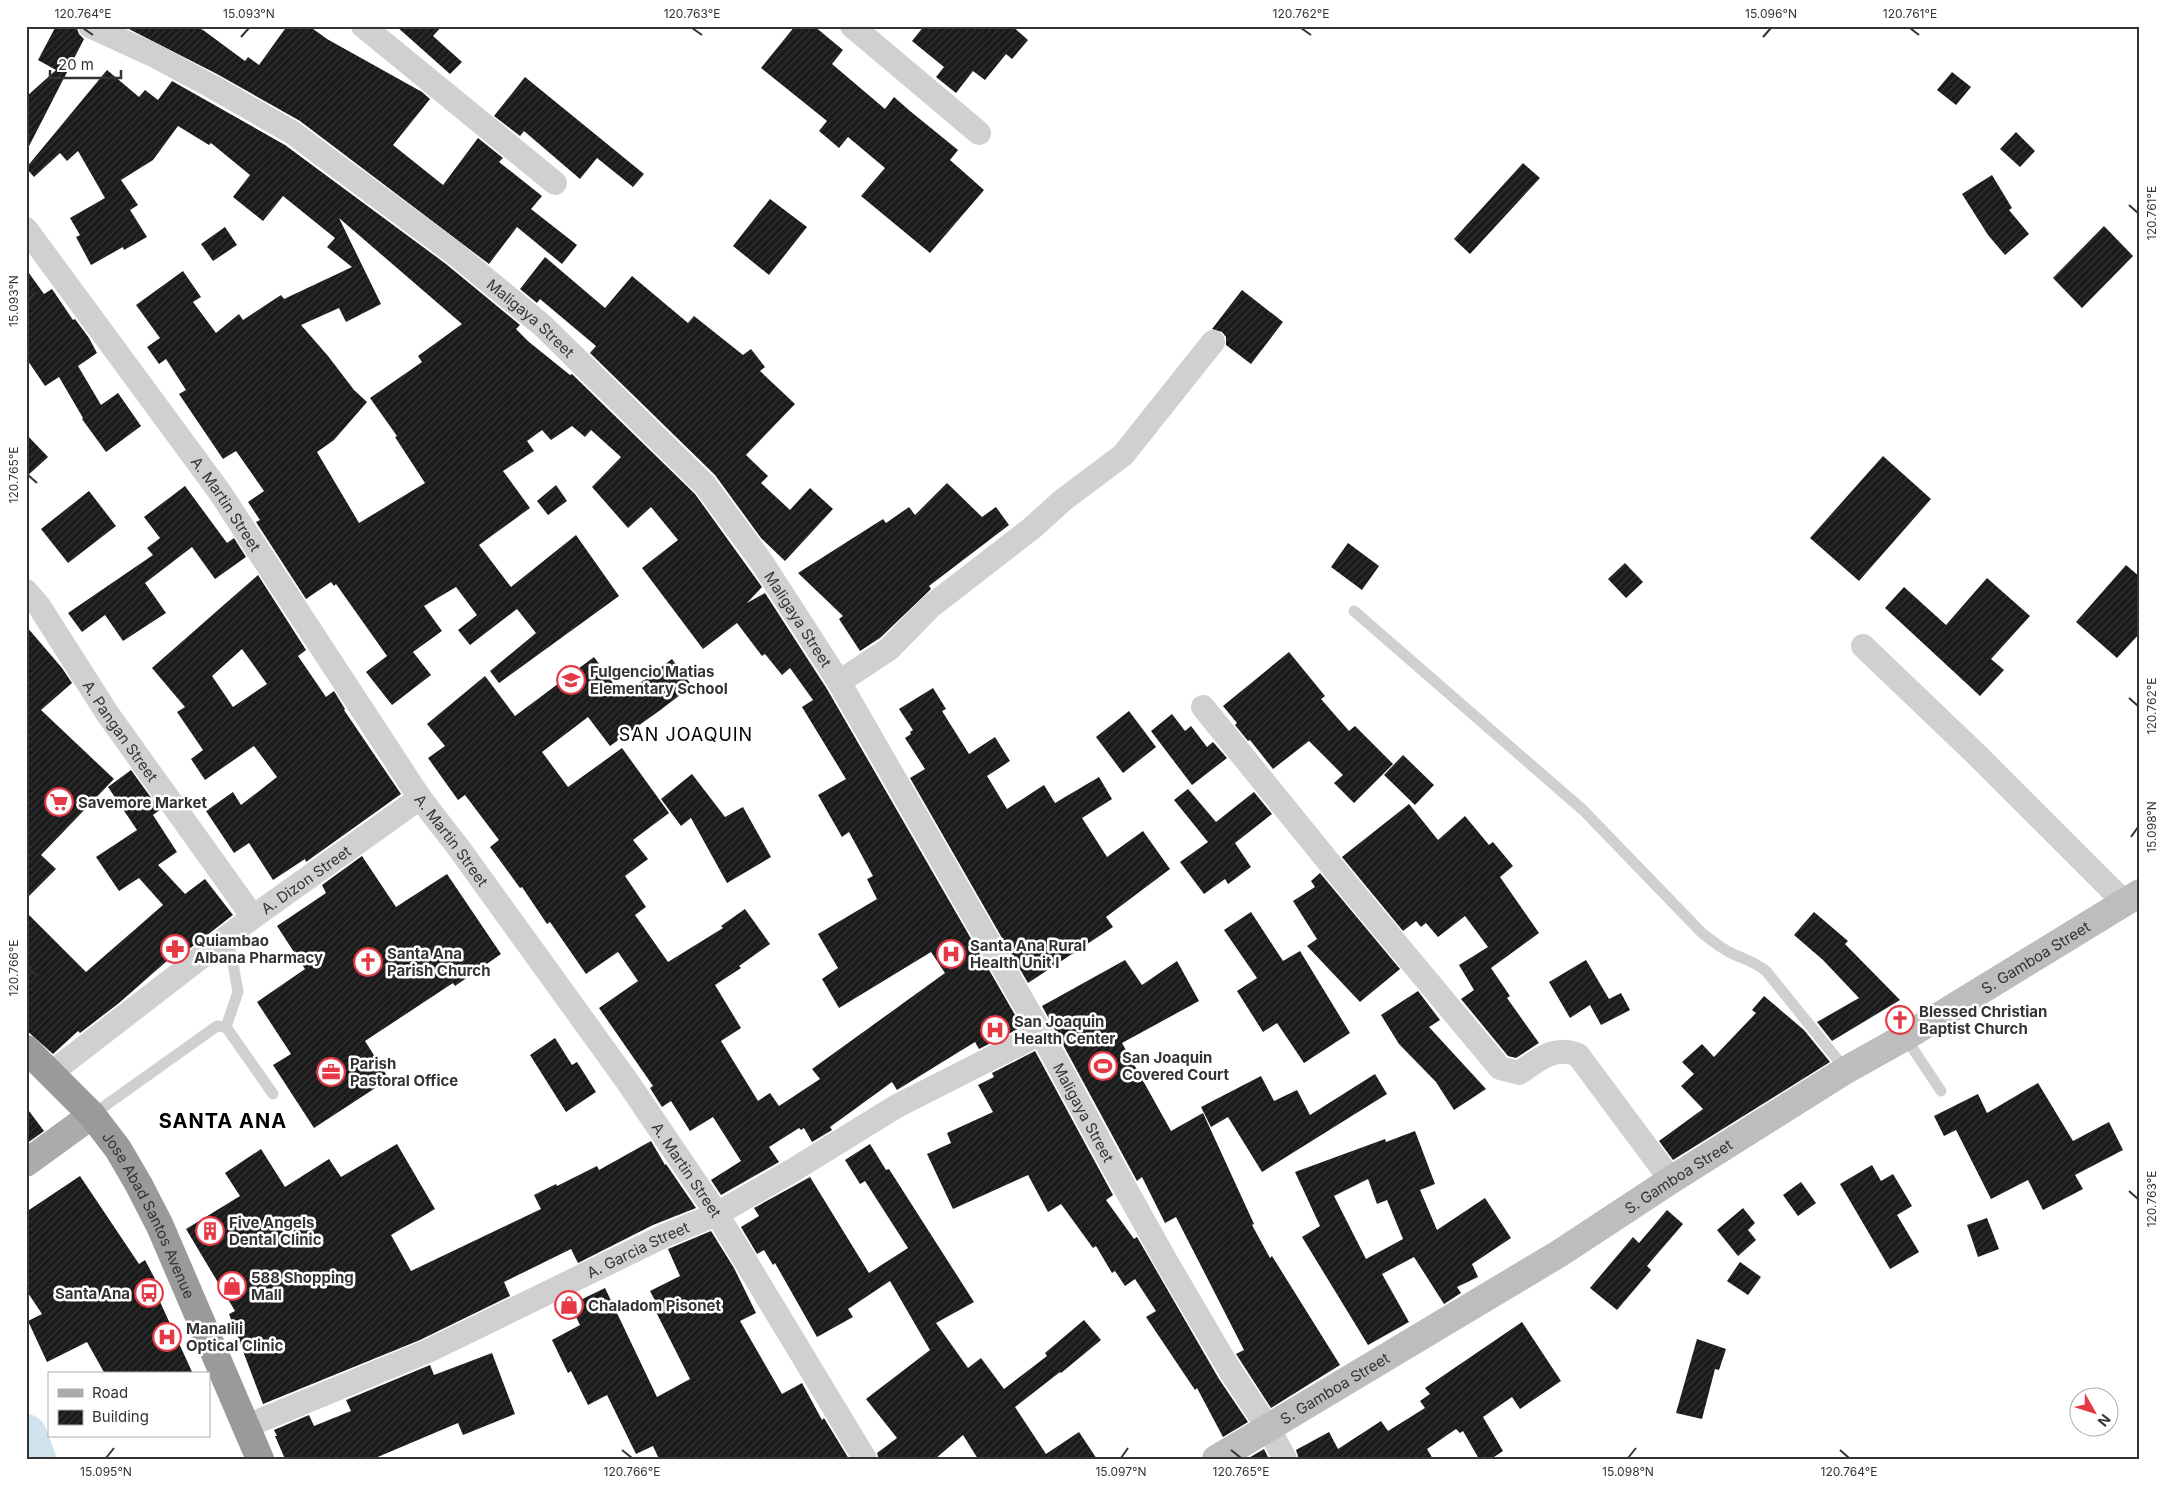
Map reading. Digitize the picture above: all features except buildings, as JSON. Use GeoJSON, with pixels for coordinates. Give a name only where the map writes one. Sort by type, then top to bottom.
{"type":"FeatureCollection","features":[{"type":"Feature","properties":{"kind":"highway","name":"Jose Abad Santos Avenue"},"geometry":{"type":"LineString","coordinates":[[26,1048],[92,1115],[118,1149],[160,1226],[260,1459]]}},
{"type":"Feature","properties":{"kind":"main road","name":"S. Gamboa Street"},"geometry":{"type":"LineString","coordinates":[[1216,1459],[1560,1253],[1670,1180],[1846,1070],[1905,1038],[2132,898]]}},
{"type":"Feature","properties":{"kind":"main road"},"geometry":{"type":"LineString","coordinates":[[26,1163],[92,1115]]}},
{"type":"Feature","properties":{"kind":"street","name":"Maligaya Street"},"geometry":{"type":"LineString","coordinates":[[90,26],[153,55],[293,133],[454,253],[542,326],[705,485],[761,561],[839,682],[1041,1033],[1162,1252],[1231,1372],[1269,1429],[1285,1459]]}},
{"type":"Feature","properties":{"kind":"street"},"geometry":{"type":"LineString","coordinates":[[363,26],[486,129],[555,183]]}},
{"type":"Feature","properties":{"kind":"street"},"geometry":{"type":"LineString","coordinates":[[852,26],[979,132]]}},
{"type":"Feature","properties":{"kind":"street","name":"A. Martin Street"},"geometry":{"type":"LineString","coordinates":[[26,230],[219,491],[420,798],[458,847],[627,1080],[717,1214],[864,1459]]}},
{"type":"Feature","properties":{"kind":"street"},"geometry":{"type":"LineString","coordinates":[[839,682],[889,649],[930,607],[1032,528],[1063,500],[1123,455],[1213,342]]}},
{"type":"Feature","properties":{"kind":"street","name":"A. Pangan Street"},"geometry":{"type":"LineString","coordinates":[[26,591],[39,606],[106,713],[253,917]]}},
{"type":"Feature","properties":{"kind":"street"},"geometry":{"type":"LineString","coordinates":[[1862,646],[2132,898]]}},
{"type":"Feature","properties":{"kind":"street"},"geometry":{"type":"LineString","coordinates":[[1203,707],[1349,887],[1500,1068],[1519,1073],[1556,1051],[1569,1051],[1578,1055],[1670,1180]]}},
{"type":"Feature","properties":{"kind":"street","name":"A. Dizon Street"},"geometry":{"type":"LineString","coordinates":[[51,1073],[253,917],[420,798]]}},
{"type":"Feature","properties":{"kind":"street","name":"A. Garcia Street"},"geometry":{"type":"LineString","coordinates":[[247,1426],[428,1351],[666,1235],[717,1214],[790,1172],[897,1106],[1041,1033]]}},
{"type":"Feature","properties":{"kind":"lane"},"geometry":{"type":"LineString","coordinates":[[1354,611],[1583,810],[1702,933],[1717,945],[1755,962],[1766,971],[1846,1070]]}},
{"type":"Feature","properties":{"kind":"lane"},"geometry":{"type":"LineString","coordinates":[[223,941],[231,953],[238,992],[226,1027]]}},
{"type":"Feature","properties":{"kind":"lane"},"geometry":{"type":"LineString","coordinates":[[92,1115],[217,1026],[226,1027],[273,1094]]}},
{"type":"Feature","properties":{"kind":"lane"},"geometry":{"type":"LineString","coordinates":[[1905,1038],[1941,1091]]}},
{"type":"Feature","properties":{"kind":"waterway"},"geometry":{"type":"LineString","coordinates":[[26,1435],[35,1459]]}},
{"type":"Feature","properties":{"kind":"place","name":"Fulgencio Matias Elementary School"},"geometry":{"type":"Point","coordinates":[571,680]}},
{"type":"Feature","properties":{"kind":"place","name":"Savemore Market"},"geometry":{"type":"Point","coordinates":[59,802]}},
{"type":"Feature","properties":{"kind":"place","name":"Quiambao Albana Pharmacy"},"geometry":{"type":"Point","coordinates":[175,949]}},
{"type":"Feature","properties":{"kind":"place","name":"Santa Ana Rural Health Unit I"},"geometry":{"type":"Point","coordinates":[951,954]}},
{"type":"Feature","properties":{"kind":"place","name":"Santa Ana Parish Church"},"geometry":{"type":"Point","coordinates":[368,962]}},
{"type":"Feature","properties":{"kind":"place","name":"Blessed Christian Baptist Church"},"geometry":{"type":"Point","coordinates":[1900,1020]}},
{"type":"Feature","properties":{"kind":"place","name":"San Joaquin Health Center"},"geometry":{"type":"Point","coordinates":[995,1030]}},
{"type":"Feature","properties":{"kind":"place","name":"San Joaquin Covered Court"},"geometry":{"type":"Point","coordinates":[1103,1066]}},
{"type":"Feature","properties":{"kind":"place","name":"Parish Pastoral Office"},"geometry":{"type":"Point","coordinates":[331,1072]}},
{"type":"Feature","properties":{"kind":"place","name":"Five Angels Dental Clinic"},"geometry":{"type":"Point","coordinates":[210,1231]}},
{"type":"Feature","properties":{"kind":"place","name":"588 Shopping Mall"},"geometry":{"type":"Point","coordinates":[232,1286]}},
{"type":"Feature","properties":{"kind":"place","name":"Santa Ana"},"geometry":{"type":"Point","coordinates":[149,1293]}},
{"type":"Feature","properties":{"kind":"place","name":"Chaladom Pisonet"},"geometry":{"type":"Point","coordinates":[569,1305]}},
{"type":"Feature","properties":{"kind":"place","name":"Manalili Optical Clinic"},"geometry":{"type":"Point","coordinates":[167,1337]}},
{"type":"Feature","properties":{"kind":"district","name":"SAN JOAQUIN"},"geometry":{"type":"Point","coordinates":[686,734]}},
{"type":"Feature","properties":{"kind":"district","name":"SANTA ANA"},"geometry":{"type":"Point","coordinates":[223,1121]}}]}
